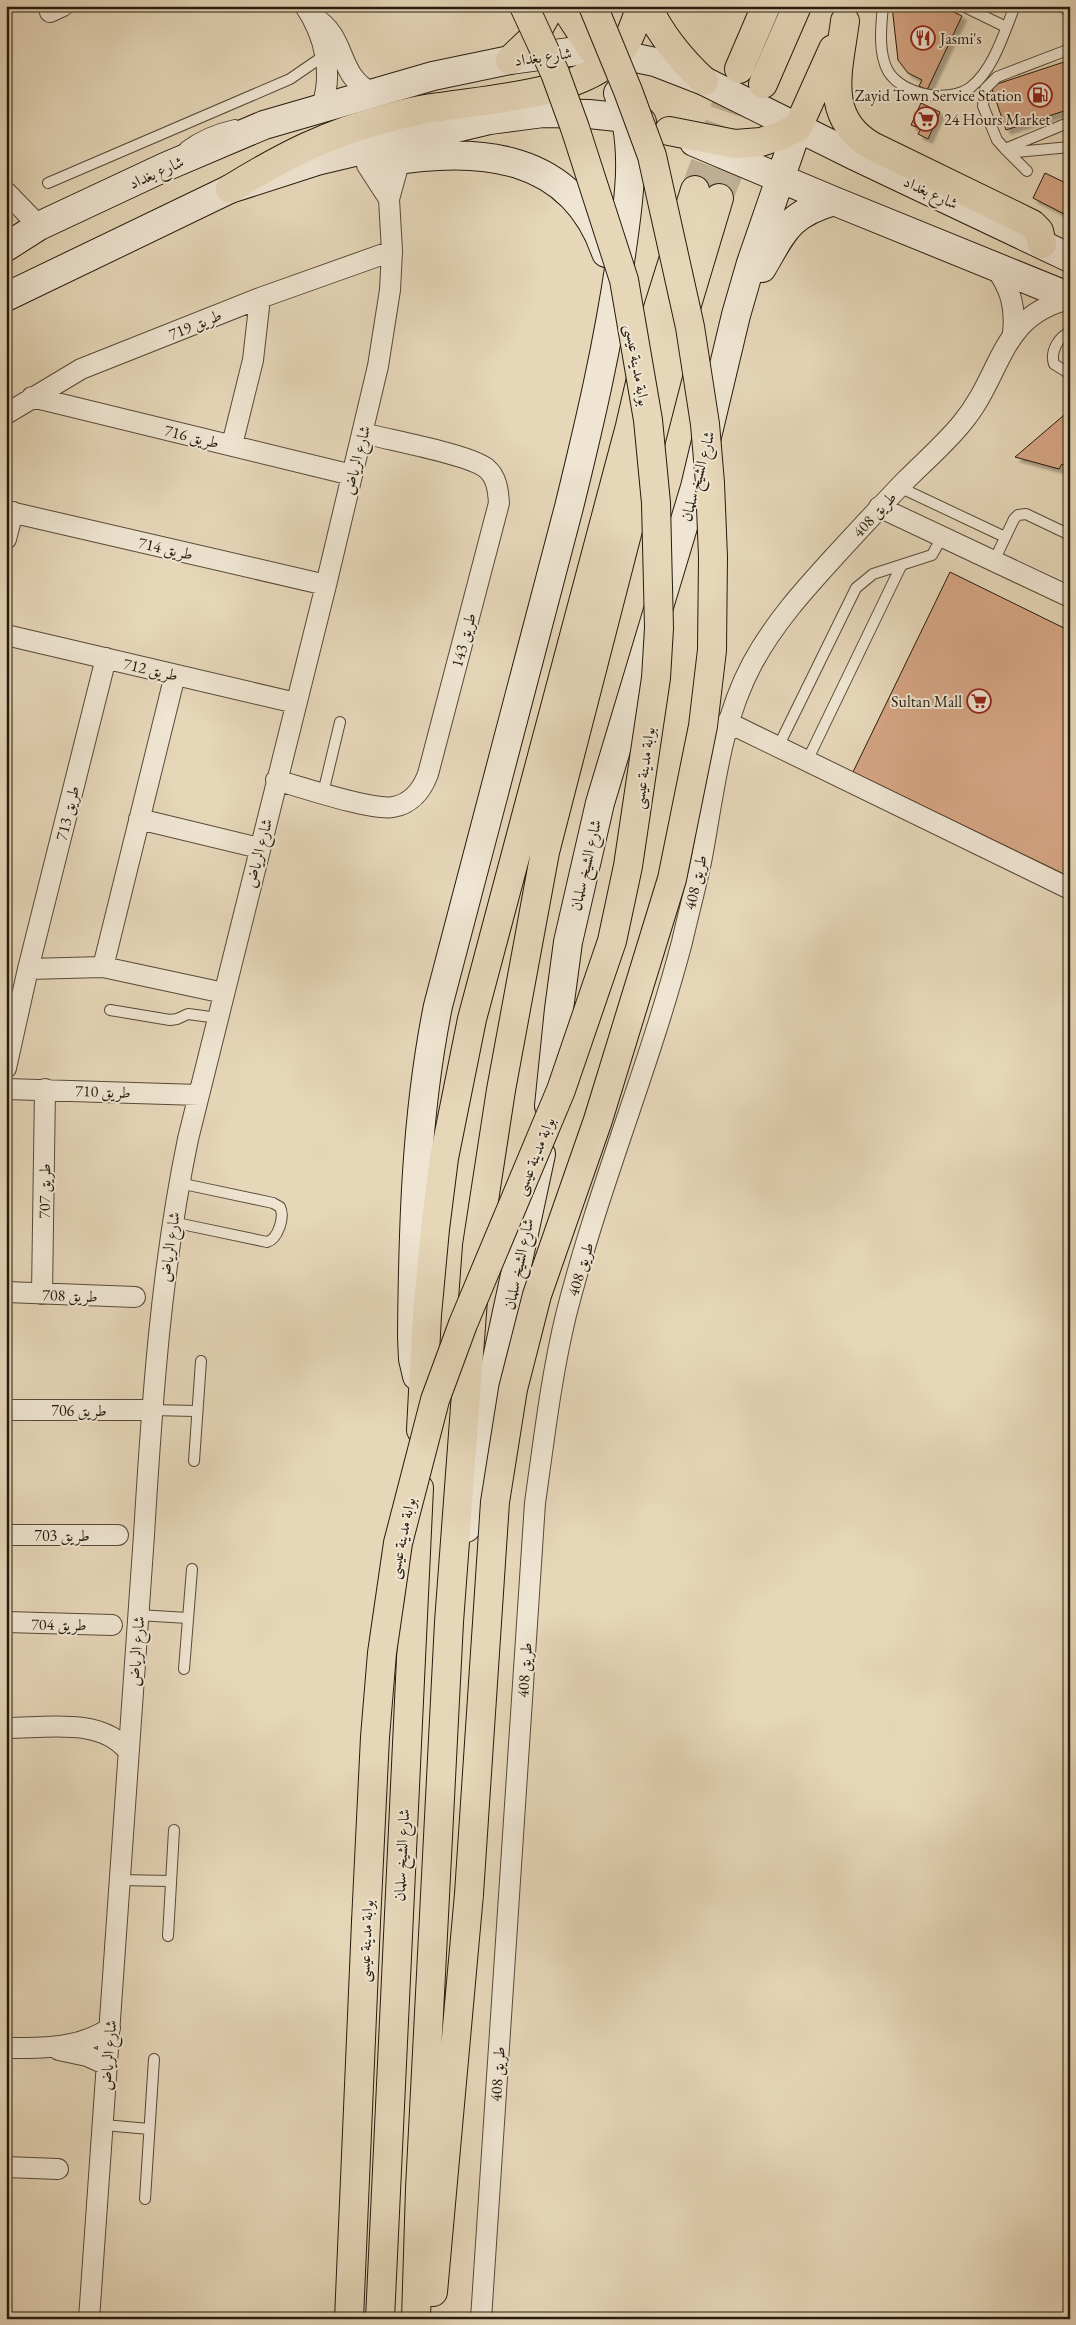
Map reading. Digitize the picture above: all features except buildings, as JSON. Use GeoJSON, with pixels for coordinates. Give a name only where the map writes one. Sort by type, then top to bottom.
{"type":"FeatureCollection","features":[{"type":"Feature","properties":{"kind":"main road","name":"بوابة مدينة عيسى"},"geometry":{"type":"LineString","coordinates":[[349,2319],[366,1922],[381,1672],[398,1543],[435,1400],[464,1324],[561,1090],[612,941],[628,866],[656,678],[659,628],[656,503],[648,420],[624,280],[575,128],[555,74],[524,6]]}},
{"type":"Feature","properties":{"kind":"main road"},"geometry":{"type":"LineString","coordinates":[[510,60],[534,37],[551,6]]}},
{"type":"Feature","properties":{"kind":"main road"},"geometry":{"type":"LineString","coordinates":[[564,6],[605,56]]}},
{"type":"Feature","properties":{"kind":"main road"},"geometry":{"type":"LineString","coordinates":[[430,2319],[469,1894],[495,1502],[513,1389],[536,1296],[598,1120],[672,879],[702,726],[712,650],[714,557],[710,483],[704,415],[690,326],[652,156],[593,6]]}},
{"type":"Feature","properties":{"kind":"main road"},"geometry":{"type":"LineString","coordinates":[[230,189],[291,152],[339,132],[387,118],[436,107],[543,90],[586,77],[631,32],[640,6]]}},
{"type":"Feature","properties":{"kind":"main road"},"geometry":{"type":"LineString","coordinates":[[647,6],[667,42],[704,81]]}},
{"type":"Feature","properties":{"kind":"main road"},"geometry":{"type":"LineString","coordinates":[[739,68],[766,6]]}},
{"type":"Feature","properties":{"kind":"main road"},"geometry":{"type":"LineString","coordinates":[[787,149],[761,96],[797,6]]}},
{"type":"Feature","properties":{"kind":"main road"},"geometry":{"type":"LineString","coordinates":[[787,149],[848,14]]}},
{"type":"Feature","properties":{"kind":"main road"},"geometry":{"type":"LineString","coordinates":[[848,14],[837,97],[840,111],[853,132],[872,146],[1032,224],[1057,248]]}},
{"type":"Feature","properties":{"kind":"main road","name":"شارع بغداد"},"geometry":{"type":"LineString","coordinates":[[6,247],[39,226],[165,167],[264,125],[433,76],[510,60],[605,56],[654,62],[704,81],[761,96]]}},
{"type":"Feature","properties":{"kind":"main road","name":"شارع الشيخ سلمان"},"geometry":{"type":"LineString","coordinates":[[423,1391],[415,1370],[412,1348],[412,1290],[418,1151],[430,1047],[440,998],[569,507],[614,302],[629,184],[627,118],[605,56]]}},
{"type":"Feature","properties":{"kind":"main road","name":"شارع بغداد"},"geometry":{"type":"LineString","coordinates":[[6,297],[230,189],[317,162],[490,120],[543,113],[589,114],[627,118],[669,131],[787,149],[1057,248]]}},
{"type":"Feature","properties":{"kind":"main road"},"geometry":{"type":"LineString","coordinates":[[669,131],[735,144],[761,142],[787,149]]}},
{"type":"Feature","properties":{"kind":"main road","name":"شارع بغداد"},"geometry":{"type":"LineString","coordinates":[[787,149],[834,201],[1070,298]]}},
{"type":"Feature","properties":{"kind":"main road","name":"شارع الشيخ سلمان"},"geometry":{"type":"LineString","coordinates":[[449,1622],[495,1368],[546,1124],[563,975],[577,900],[614,750],[695,487],[736,315],[787,149]]}},
{"type":"Feature","properties":{"kind":"main road"},"geometry":{"type":"LineString","coordinates":[[230,189],[400,159],[434,156],[500,157],[549,176],[564,187],[581,204],[601,236],[611,267],[614,302]]}},
{"type":"Feature","properties":{"kind":"main road","name":"شارع الشيخ سلمان"},"geometry":{"type":"LineString","coordinates":[[380,2319],[423,1391],[435,1228],[444,1158],[472,1018],[630,426],[655,318],[707,194],[680,328],[545,852],[502,1090],[477,1246],[449,1622],[420,2189],[416,2319]]}},
{"type":"Feature","properties":{"kind":"main road"},"geometry":{"type":"LineString","coordinates":[[736,315],[787,226],[807,210],[834,201]]}},
{"type":"Feature","properties":{"kind":"street"},"geometry":{"type":"LineString","coordinates":[[308,11],[325,55],[328,79],[321,109]]}},
{"type":"Feature","properties":{"kind":"street"},"geometry":{"type":"LineString","coordinates":[[308,11],[333,32],[349,73],[359,85],[372,93]]}},
{"type":"Feature","properties":{"kind":"street","name":"شارع الرياض"},"geometry":{"type":"LineString","coordinates":[[89,2319],[104,2126],[151,1410],[172,1222],[199,1095],[363,433],[386,328],[392,251],[389,199],[400,159]]}},
{"type":"Feature","properties":{"kind":"street","name":"شارع الرياض"},"geometry":{"type":"LineString","coordinates":[[368,165],[389,199]]}},
{"type":"Feature","properties":{"kind":"street"},"geometry":{"type":"LineString","coordinates":[[6,192],[39,226]]}},
{"type":"Feature","properties":{"kind":"street","name":"طريق 719"},"geometry":{"type":"LineString","coordinates":[[6,414],[82,369],[260,298],[392,251]]}},
{"type":"Feature","properties":{"kind":"street","name":"طريق 408"},"geometry":{"type":"LineString","coordinates":[[994,266],[1005,280],[1012,297],[1015,314],[1013,333]]}},
{"type":"Feature","properties":{"kind":"street"},"geometry":{"type":"LineString","coordinates":[[232,445],[253,360],[260,298]]}},
{"type":"Feature","properties":{"kind":"street","name":"طريق 408"},"geometry":{"type":"LineString","coordinates":[[481,2319],[535,1504],[550,1393],[574,1286],[652,1048],[682,941],[700,864],[727,722],[752,664],[778,622],[879,507],[962,423],[996,369],[1013,333],[1025,320],[1040,310],[1070,298]]}},
{"type":"Feature","properties":{"kind":"street","name":"طريق 716"},"geometry":{"type":"LineString","coordinates":[[32,397],[352,475]]}},
{"type":"Feature","properties":{"kind":"street","name":"طريق 143"},"geometry":{"type":"LineString","coordinates":[[276,780],[386,807],[408,801],[421,790],[428,774],[499,503],[497,483],[486,468],[464,459],[363,433]]}},
{"type":"Feature","properties":{"kind":"street"},"geometry":{"type":"LineString","coordinates":[[879,507],[1070,597]]}},
{"type":"Feature","properties":{"kind":"street"},"geometry":{"type":"LineString","coordinates":[[6,539],[9,511]]}},
{"type":"Feature","properties":{"kind":"street","name":"طريق 714"},"geometry":{"type":"LineString","coordinates":[[9,511],[326,584]]}},
{"type":"Feature","properties":{"kind":"street","name":"طريق 712"},"geometry":{"type":"LineString","coordinates":[[6,636],[296,703]]}},
{"type":"Feature","properties":{"kind":"street","name":"طريق 713"},"geometry":{"type":"LineString","coordinates":[[6,1068],[28,969],[106,658]]}},
{"type":"Feature","properties":{"kind":"street"},"geometry":{"type":"LineString","coordinates":[[103,967],[175,675]]}},
{"type":"Feature","properties":{"kind":"street"},"geometry":{"type":"LineString","coordinates":[[727,722],[1070,889]]}},
{"type":"Feature","properties":{"kind":"street"},"geometry":{"type":"LineString","coordinates":[[139,819],[259,848]]}},
{"type":"Feature","properties":{"kind":"street"},"geometry":{"type":"LineString","coordinates":[[28,969],[103,967],[224,993]]}},
{"type":"Feature","properties":{"kind":"street","name":"طريق 710"},"geometry":{"type":"LineString","coordinates":[[6,1089],[199,1095]]}},
{"type":"Feature","properties":{"kind":"street","name":"طريق 707"},"geometry":{"type":"LineString","coordinates":[[42,1294],[45,1089]]}},
{"type":"Feature","properties":{"kind":"street","name":"طريق 708"},"geometry":{"type":"LineString","coordinates":[[6,1292],[135,1297]]}},
{"type":"Feature","properties":{"kind":"street","name":"طريق 706"},"geometry":{"type":"LineString","coordinates":[[6,1410],[151,1410]]}},
{"type":"Feature","properties":{"kind":"street","name":"طريق 703"},"geometry":{"type":"LineString","coordinates":[[6,1535],[118,1535]]}},
{"type":"Feature","properties":{"kind":"street","name":"طريق 704"},"geometry":{"type":"LineString","coordinates":[[6,1622],[112,1625]]}},
{"type":"Feature","properties":{"kind":"street"},"geometry":{"type":"LineString","coordinates":[[77,1728],[108,1721],[132,1708]]}},
{"type":"Feature","properties":{"kind":"street"},"geometry":{"type":"LineString","coordinates":[[6,1728],[77,1728],[106,1733],[115,1737],[128,1751]]}},
{"type":"Feature","properties":{"kind":"street"},"geometry":{"type":"LineString","coordinates":[[6,2048],[56,2048],[88,2040],[110,2028]]}},
{"type":"Feature","properties":{"kind":"street"},"geometry":{"type":"LineString","coordinates":[[56,2048],[65,2052],[87,2056],[108,2065]]}},
{"type":"Feature","properties":{"kind":"street"},"geometry":{"type":"LineString","coordinates":[[6,2167],[58,2169]]}},
{"type":"Feature","properties":{"kind":"lane"},"geometry":{"type":"LineString","coordinates":[[883,6],[883,58],[889,72],[899,83],[931,95],[962,93],[972,86],[986,69],[1015,6]]}},
{"type":"Feature","properties":{"kind":"lane"},"geometry":{"type":"LineString","coordinates":[[963,6],[1006,27]]}},
{"type":"Feature","properties":{"kind":"lane"},"geometry":{"type":"LineString","coordinates":[[1060,6],[1070,11]]}},
{"type":"Feature","properties":{"kind":"lane"},"geometry":{"type":"LineString","coordinates":[[1027,170],[997,140],[985,113],[983,97],[986,89],[997,77],[1070,49]]}},
{"type":"Feature","properties":{"kind":"lane"},"geometry":{"type":"LineString","coordinates":[[48,183],[290,79],[325,55]]}},
{"type":"Feature","properties":{"kind":"lane"},"geometry":{"type":"LineString","coordinates":[[1005,149],[1070,122]]}},
{"type":"Feature","properties":{"kind":"lane"},"geometry":{"type":"LineString","coordinates":[[1005,149],[1016,152],[1070,147]]}},
{"type":"Feature","properties":{"kind":"lane"},"geometry":{"type":"LineString","coordinates":[[1070,332],[1060,338],[1052,355],[1054,364],[1070,374]]}},
{"type":"Feature","properties":{"kind":"lane"},"geometry":{"type":"LineString","coordinates":[[899,487],[1005,537]]}},
{"type":"Feature","properties":{"kind":"lane"},"geometry":{"type":"LineString","coordinates":[[994,561],[1014,519],[1022,514],[1026,514],[1070,535]]}},
{"type":"Feature","properties":{"kind":"lane"},"geometry":{"type":"LineString","coordinates":[[778,747],[856,588],[873,574],[932,555],[942,537]]}},
{"type":"Feature","properties":{"kind":"lane"},"geometry":{"type":"LineString","coordinates":[[807,761],[901,566]]}},
{"type":"Feature","properties":{"kind":"lane"},"geometry":{"type":"LineString","coordinates":[[323,793],[340,722]]}},
{"type":"Feature","properties":{"kind":"lane"},"geometry":{"type":"LineString","coordinates":[[110,1010],[170,1020],[177,1020],[188,1014],[218,1018]]}},
{"type":"Feature","properties":{"kind":"lane"},"geometry":{"type":"LineString","coordinates":[[172,1222],[267,1242],[276,1235],[282,1215],[280,1207],[277,1205],[179,1183]]}},
{"type":"Feature","properties":{"kind":"lane"},"geometry":{"type":"LineString","coordinates":[[194,1460],[201,1361]]}},
{"type":"Feature","properties":{"kind":"lane"},"geometry":{"type":"LineString","coordinates":[[151,1410],[196,1412]]}},
{"type":"Feature","properties":{"kind":"lane"},"geometry":{"type":"LineString","coordinates":[[184,1669],[192,1569]]}},
{"type":"Feature","properties":{"kind":"lane"},"geometry":{"type":"LineString","coordinates":[[138,1615],[188,1618]]}},
{"type":"Feature","properties":{"kind":"lane"},"geometry":{"type":"LineString","coordinates":[[168,1936],[174,1830]]}},
{"type":"Feature","properties":{"kind":"lane"},"geometry":{"type":"LineString","coordinates":[[119,1880],[170,1881]]}},
{"type":"Feature","properties":{"kind":"lane"},"geometry":{"type":"LineString","coordinates":[[145,2199],[154,2059]]}},
{"type":"Feature","properties":{"kind":"lane"},"geometry":{"type":"LineString","coordinates":[[104,2126],[150,2128]]}},
{"type":"Feature","properties":{"kind":"tunnel"},"geometry":{"type":"LineString","coordinates":[[695,190],[738,72]]}},
{"type":"Feature","properties":{"kind":"tunnel"},"geometry":{"type":"LineString","coordinates":[[719,198],[763,85]]}},
{"type":"Feature","properties":{"kind":"place","name":"Jasmi's"},"geometry":{"type":"Point","coordinates":[923,38]}},
{"type":"Feature","properties":{"kind":"place","name":"Zayid Town Service Station"},"geometry":{"type":"Point","coordinates":[1040,95]}},
{"type":"Feature","properties":{"kind":"place","name":"24 Hours Market"},"geometry":{"type":"Point","coordinates":[926,119]}},
{"type":"Feature","properties":{"kind":"place","name":"Sultan Mall"},"geometry":{"type":"Point","coordinates":[979,701]}}]}
